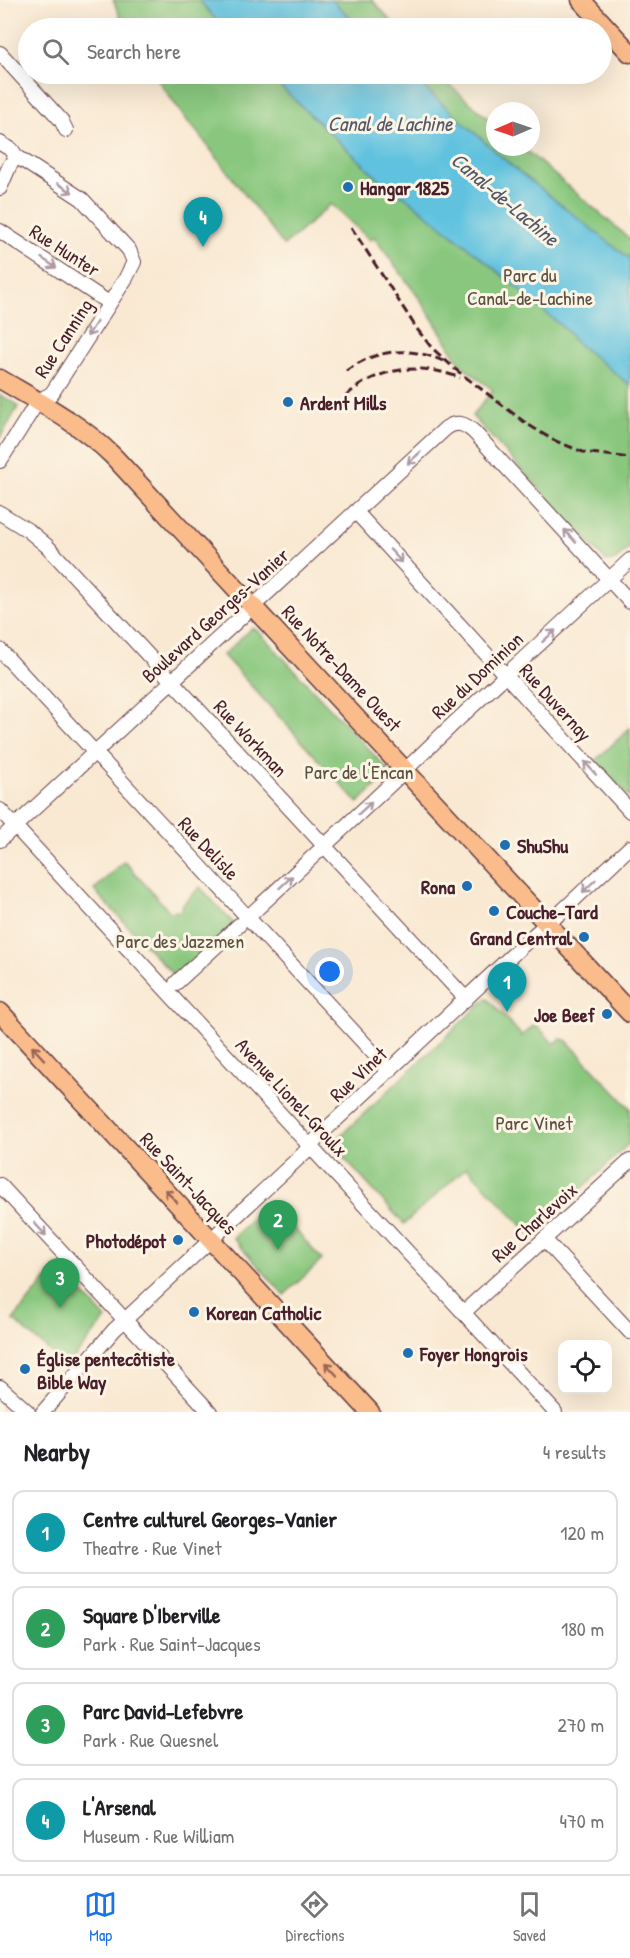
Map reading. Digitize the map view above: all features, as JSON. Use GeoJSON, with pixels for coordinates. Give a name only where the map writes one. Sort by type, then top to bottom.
{"type":"FeatureCollection","features":[{"type":"Feature","properties":{"kind":"main road"},"geometry":{"type":"LineString","coordinates":[[581,0],[598,18]]}},
{"type":"Feature","properties":{"kind":"main road"},"geometry":{"type":"LineString","coordinates":[[612,34],[630,53]]}},
{"type":"Feature","properties":{"kind":"main road","name":"Rue Notre-Dame Ouest"},"geometry":{"type":"LineString","coordinates":[[0,379],[38,401],[107,449],[630,1013]]}},
{"type":"Feature","properties":{"kind":"main road","name":"Rue Saint-Jacques"},"geometry":{"type":"LineString","coordinates":[[0,1012],[370,1412]]}},
{"type":"Feature","properties":{"kind":"street"},"geometry":{"type":"LineString","coordinates":[[0,52],[18,72]]}},
{"type":"Feature","properties":{"kind":"street"},"geometry":{"type":"LineString","coordinates":[[29,84],[62,120],[66,130]]}},
{"type":"Feature","properties":{"kind":"street"},"geometry":{"type":"LineString","coordinates":[[0,143],[12,150],[16,156],[0,188]]}},
{"type":"Feature","properties":{"kind":"street","name":"Rue Canning"},"geometry":{"type":"LineString","coordinates":[[0,461],[38,401],[54,390],[130,272],[134,262],[131,253],[82,199],[16,156]]}},
{"type":"Feature","properties":{"kind":"street","name":"Rue Hunter"},"geometry":{"type":"LineString","coordinates":[[0,231],[109,303]]}},
{"type":"Feature","properties":{"kind":"street","name":"Boulevard Georges-Vanier"},"geometry":{"type":"LineString","coordinates":[[0,840],[446,428],[459,423],[466,425],[474,432],[610,579]]}},
{"type":"Feature","properties":{"kind":"street","name":"Rue Duvernay"},"geometry":{"type":"LineString","coordinates":[[356,512],[630,811]]}},
{"type":"Feature","properties":{"kind":"street","name":"Rue Workman"},"geometry":{"type":"LineString","coordinates":[[0,513],[29,531],[47,546],[466,999]]}},
{"type":"Feature","properties":{"kind":"street","name":"Rue du Dominion"},"geometry":{"type":"LineString","coordinates":[[176,983],[630,560]]}},
{"type":"Feature","properties":{"kind":"street"},"geometry":{"type":"LineString","coordinates":[[610,579],[630,602]]}},
{"type":"Feature","properties":{"kind":"street","name":"Rue Delisle"},"geometry":{"type":"LineString","coordinates":[[0,650],[243,921],[390,1071]]}},
{"type":"Feature","properties":{"kind":"street","name":"Avenue Lionel-Groulx"},"geometry":{"type":"LineString","coordinates":[[0,810],[555,1412]]}},
{"type":"Feature","properties":{"kind":"street","name":"Rue Vinet"},"geometry":{"type":"LineString","coordinates":[[43,1412],[111,1333],[630,847]]}},
{"type":"Feature","properties":{"kind":"street","name":"Rue Charlevoix"},"geometry":{"type":"LineString","coordinates":[[464,1312],[544,1239],[628,1168]]}},
{"type":"Feature","properties":{"kind":"street"},"geometry":{"type":"LineString","coordinates":[[0,1185],[210,1412]]}},
{"type":"Feature","properties":{"kind":"street"},"geometry":{"type":"LineString","coordinates":[[544,1239],[630,1332]]}},
{"type":"Feature","properties":{"kind":"street"},"geometry":{"type":"LineString","coordinates":[[0,1387],[28,1412]]}},
{"type":"Feature","properties":{"kind":"green space"},"geometry":{"type":"Polygon","coordinates":[[[113,0],[372,0],[389,18],[121,18],[113,0]]]}},
{"type":"Feature","properties":{"kind":"green space","name":"Parc du Canal-de-Lachine"},"geometry":{"type":"Polygon","coordinates":[[[161,84],[449,84],[486,116],[486,156],[533,156],[630,239],[630,547],[616,559],[606,561],[472,416],[493,390],[465,368],[457,358],[422,302],[374,237],[370,240],[331,204],[284,246],[161,84]]]}},
{"type":"Feature","properties":{"kind":"green space"},"geometry":{"type":"Polygon","coordinates":[[[0,395],[18,407],[0,438],[0,395]]]}},
{"type":"Feature","properties":{"kind":"green space","name":"Parc de l'Encan"},"geometry":{"type":"Polygon","coordinates":[[[252,628],[258,631],[388,770],[387,775],[358,803],[223,655],[252,628]]]}},
{"type":"Feature","properties":{"kind":"green space"},"geometry":{"type":"Polygon","coordinates":[[[630,728],[630,798],[595,761],[630,728]]]}},
{"type":"Feature","properties":{"kind":"green space","name":"Parc des Jazzmen"},"geometry":{"type":"Polygon","coordinates":[[[124,861],[171,913],[180,912],[183,904],[200,887],[236,926],[177,979],[94,890],[124,861]]]}},
{"type":"Feature","properties":{"kind":"green space","name":"Parc Vinet"},"geometry":{"type":"Polygon","coordinates":[[[487,998],[522,1036],[534,1025],[554,1044],[560,1039],[566,1040],[630,1108],[629,1143],[531,1235],[467,1167],[404,1224],[333,1146],[335,1141],[487,998]]]}},
{"type":"Feature","properties":{"kind":"green space"},"geometry":{"type":"Polygon","coordinates":[[[270,1201],[322,1260],[284,1295],[233,1238],[270,1201]]]}},
{"type":"Feature","properties":{"kind":"green space"},"geometry":{"type":"Polygon","coordinates":[[[58,1266],[106,1319],[67,1366],[13,1320],[58,1266]]]}},
{"type":"Feature","properties":{"kind":"water"},"geometry":{"type":"Polygon","coordinates":[[[199,0],[332,0],[351,18],[214,18],[199,0]]]}},
{"type":"Feature","properties":{"kind":"water","name":"Canal de Lachine"},"geometry":{"type":"Polygon","coordinates":[[[278,84],[420,84],[486,143],[486,156],[501,156],[630,259],[630,385],[573,340],[567,331],[489,264],[403,195],[388,191],[380,180],[278,84]]]}},
{"type":"Feature","properties":{"kind":"railway"},"geometry":{"type":"LineString","coordinates":[[351,227],[417,329],[431,347],[455,369],[527,424],[553,440],[583,452],[630,458]]}},
{"type":"Feature","properties":{"kind":"railway"},"geometry":{"type":"LineString","coordinates":[[346,371],[369,358],[393,352],[418,353],[443,361]]}},
{"type":"Feature","properties":{"kind":"railway"},"geometry":{"type":"LineString","coordinates":[[346,396],[371,379],[400,370],[430,370],[460,378]]}},
{"type":"Feature","properties":{"kind":"place","name":"Hangar 1825"},"geometry":{"type":"Point","coordinates":[348,187]}},
{"type":"Feature","properties":{"kind":"place","name":"L'Arsenal"},"geometry":{"type":"Point","coordinates":[203,247]}},
{"type":"Feature","properties":{"kind":"place","name":"Ardent Mills"},"geometry":{"type":"Point","coordinates":[288,402]}},
{"type":"Feature","properties":{"kind":"place","name":"ShuShu"},"geometry":{"type":"Point","coordinates":[505,845]}},
{"type":"Feature","properties":{"kind":"place","name":"Rona"},"geometry":{"type":"Point","coordinates":[467,886]}},
{"type":"Feature","properties":{"kind":"place","name":"Couche-Tard"},"geometry":{"type":"Point","coordinates":[494,911]}},
{"type":"Feature","properties":{"kind":"place","name":"Grand Central"},"geometry":{"type":"Point","coordinates":[584,937]}},
{"type":"Feature","properties":{"kind":"place","name":"Centre culturel Georges-Vanier"},"geometry":{"type":"Point","coordinates":[507,1012]}},
{"type":"Feature","properties":{"kind":"place","name":"Joe Beef"},"geometry":{"type":"Point","coordinates":[607,1014]}},
{"type":"Feature","properties":{"kind":"place","name":"Photodépot"},"geometry":{"type":"Point","coordinates":[178,1240]}},
{"type":"Feature","properties":{"kind":"place","name":"Square D'Iberville"},"geometry":{"type":"Point","coordinates":[278,1250]}},
{"type":"Feature","properties":{"kind":"place","name":"Parc David-Lefebvre"},"geometry":{"type":"Point","coordinates":[60,1308]}},
{"type":"Feature","properties":{"kind":"place","name":"Korean Catholic"},"geometry":{"type":"Point","coordinates":[194,1312]}},
{"type":"Feature","properties":{"kind":"place","name":"Foyer Hongrois"},"geometry":{"type":"Point","coordinates":[408,1353]}},
{"type":"Feature","properties":{"kind":"place","name":"Église pentecôtiste Bible Way"},"geometry":{"type":"Point","coordinates":[25,1369]}},
{"type":"Feature","properties":{"kind":"water label","name":"Canal-de-Lachine"},"geometry":{"type":"Point","coordinates":[505,199]}}]}
